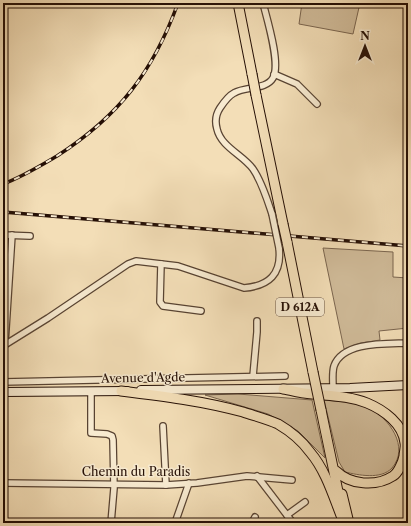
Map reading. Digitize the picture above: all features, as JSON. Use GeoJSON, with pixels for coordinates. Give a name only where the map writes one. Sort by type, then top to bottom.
{"type":"FeatureCollection","features":[{"type":"Feature","properties":{"kind":"highway","name":"D 612A"},"geometry":{"type":"LineString","coordinates":[[238,3],[344,523]]}},
{"type":"Feature","properties":{"kind":"highway"},"geometry":{"type":"LineString","coordinates":[[283,389],[304,393],[340,396],[366,403],[383,411],[398,425],[405,444],[403,461],[394,476],[379,482],[363,483],[349,480],[336,471]]}},
{"type":"Feature","properties":{"kind":"highway"},"geometry":{"type":"LineString","coordinates":[[121,391],[197,401],[234,410],[278,424],[310,451],[322,468],[344,523]]}},
{"type":"Feature","properties":{"kind":"highway","name":"D 612A"},"geometry":{"type":"LineString","coordinates":[[332,460],[350,523]]}},
{"type":"Feature","properties":{"kind":"main road","name":"Avenue d'Agde"},"geometry":{"type":"LineString","coordinates":[[3,392],[283,389],[408,385]]}},
{"type":"Feature","properties":{"kind":"street"},"geometry":{"type":"LineString","coordinates":[[4,345],[48,318],[128,264],[136,261],[178,266],[244,288],[256,287],[264,284],[272,278],[278,269],[280,262],[279,248],[272,214],[265,192],[254,170],[225,143],[217,130],[216,117],[227,98],[235,92],[266,85],[273,78],[277,66],[263,3]]}},
{"type":"Feature","properties":{"kind":"street"},"geometry":{"type":"LineString","coordinates":[[274,74],[297,84],[317,104]]}},
{"type":"Feature","properties":{"kind":"street"},"geometry":{"type":"LineString","coordinates":[[3,235],[30,236]]}},
{"type":"Feature","properties":{"kind":"street"},"geometry":{"type":"LineString","coordinates":[[4,345],[12,235]]}},
{"type":"Feature","properties":{"kind":"street"},"geometry":{"type":"LineString","coordinates":[[161,264],[160,302],[163,306],[201,311]]}},
{"type":"Feature","properties":{"kind":"street"},"geometry":{"type":"LineString","coordinates":[[253,376],[257,320]]}},
{"type":"Feature","properties":{"kind":"street"},"geometry":{"type":"LineString","coordinates":[[333,388],[333,367],[338,359],[347,352],[362,346],[408,343]]}},
{"type":"Feature","properties":{"kind":"street"},"geometry":{"type":"LineString","coordinates":[[3,382],[285,376]]}},
{"type":"Feature","properties":{"kind":"street"},"geometry":{"type":"LineString","coordinates":[[91,391],[91,433],[107,434],[112,436],[113,440],[114,484],[110,523]]}},
{"type":"Feature","properties":{"kind":"street"},"geometry":{"type":"LineString","coordinates":[[163,426],[166,485]]}},
{"type":"Feature","properties":{"kind":"street","name":"Chemin du Paradis"},"geometry":{"type":"LineString","coordinates":[[3,483],[166,485],[248,476],[292,480]]}},
{"type":"Feature","properties":{"kind":"street"},"geometry":{"type":"LineString","coordinates":[[257,476],[293,523]]}},
{"type":"Feature","properties":{"kind":"street"},"geometry":{"type":"LineString","coordinates":[[175,523],[189,483]]}},
{"type":"Feature","properties":{"kind":"street"},"geometry":{"type":"LineString","coordinates":[[287,515],[305,502]]}},
{"type":"Feature","properties":{"kind":"street"},"geometry":{"type":"LineString","coordinates":[[252,523],[254,517]]}},
{"type":"Feature","properties":{"kind":"shaded area"},"geometry":{"type":"Polygon","coordinates":[[[302,3],[360,3],[353,34],[299,24],[302,3]]]}},
{"type":"Feature","properties":{"kind":"shaded area"},"geometry":{"type":"Polygon","coordinates":[[[323,248],[393,252],[393,277],[408,278],[408,328],[379,331],[380,340],[361,343],[344,349],[323,248]]]}},
{"type":"Feature","properties":{"kind":"shaded area"},"geometry":{"type":"Polygon","coordinates":[[[238,394],[312,400],[325,458],[298,431],[268,414],[205,395],[238,394]]]}},
{"type":"Feature","properties":{"kind":"shaded area"},"geometry":{"type":"Polygon","coordinates":[[[324,400],[353,403],[364,406],[384,419],[395,434],[398,442],[399,451],[397,460],[392,468],[382,474],[369,476],[345,472],[339,462],[324,400]]]}},
{"type":"Feature","properties":{"kind":"railway"},"geometry":{"type":"LineString","coordinates":[[3,184],[24,175],[57,156],[99,125],[116,108],[145,71],[168,28],[178,3]]}},
{"type":"Feature","properties":{"kind":"railway"},"geometry":{"type":"LineString","coordinates":[[3,212],[408,246]]}}]}
